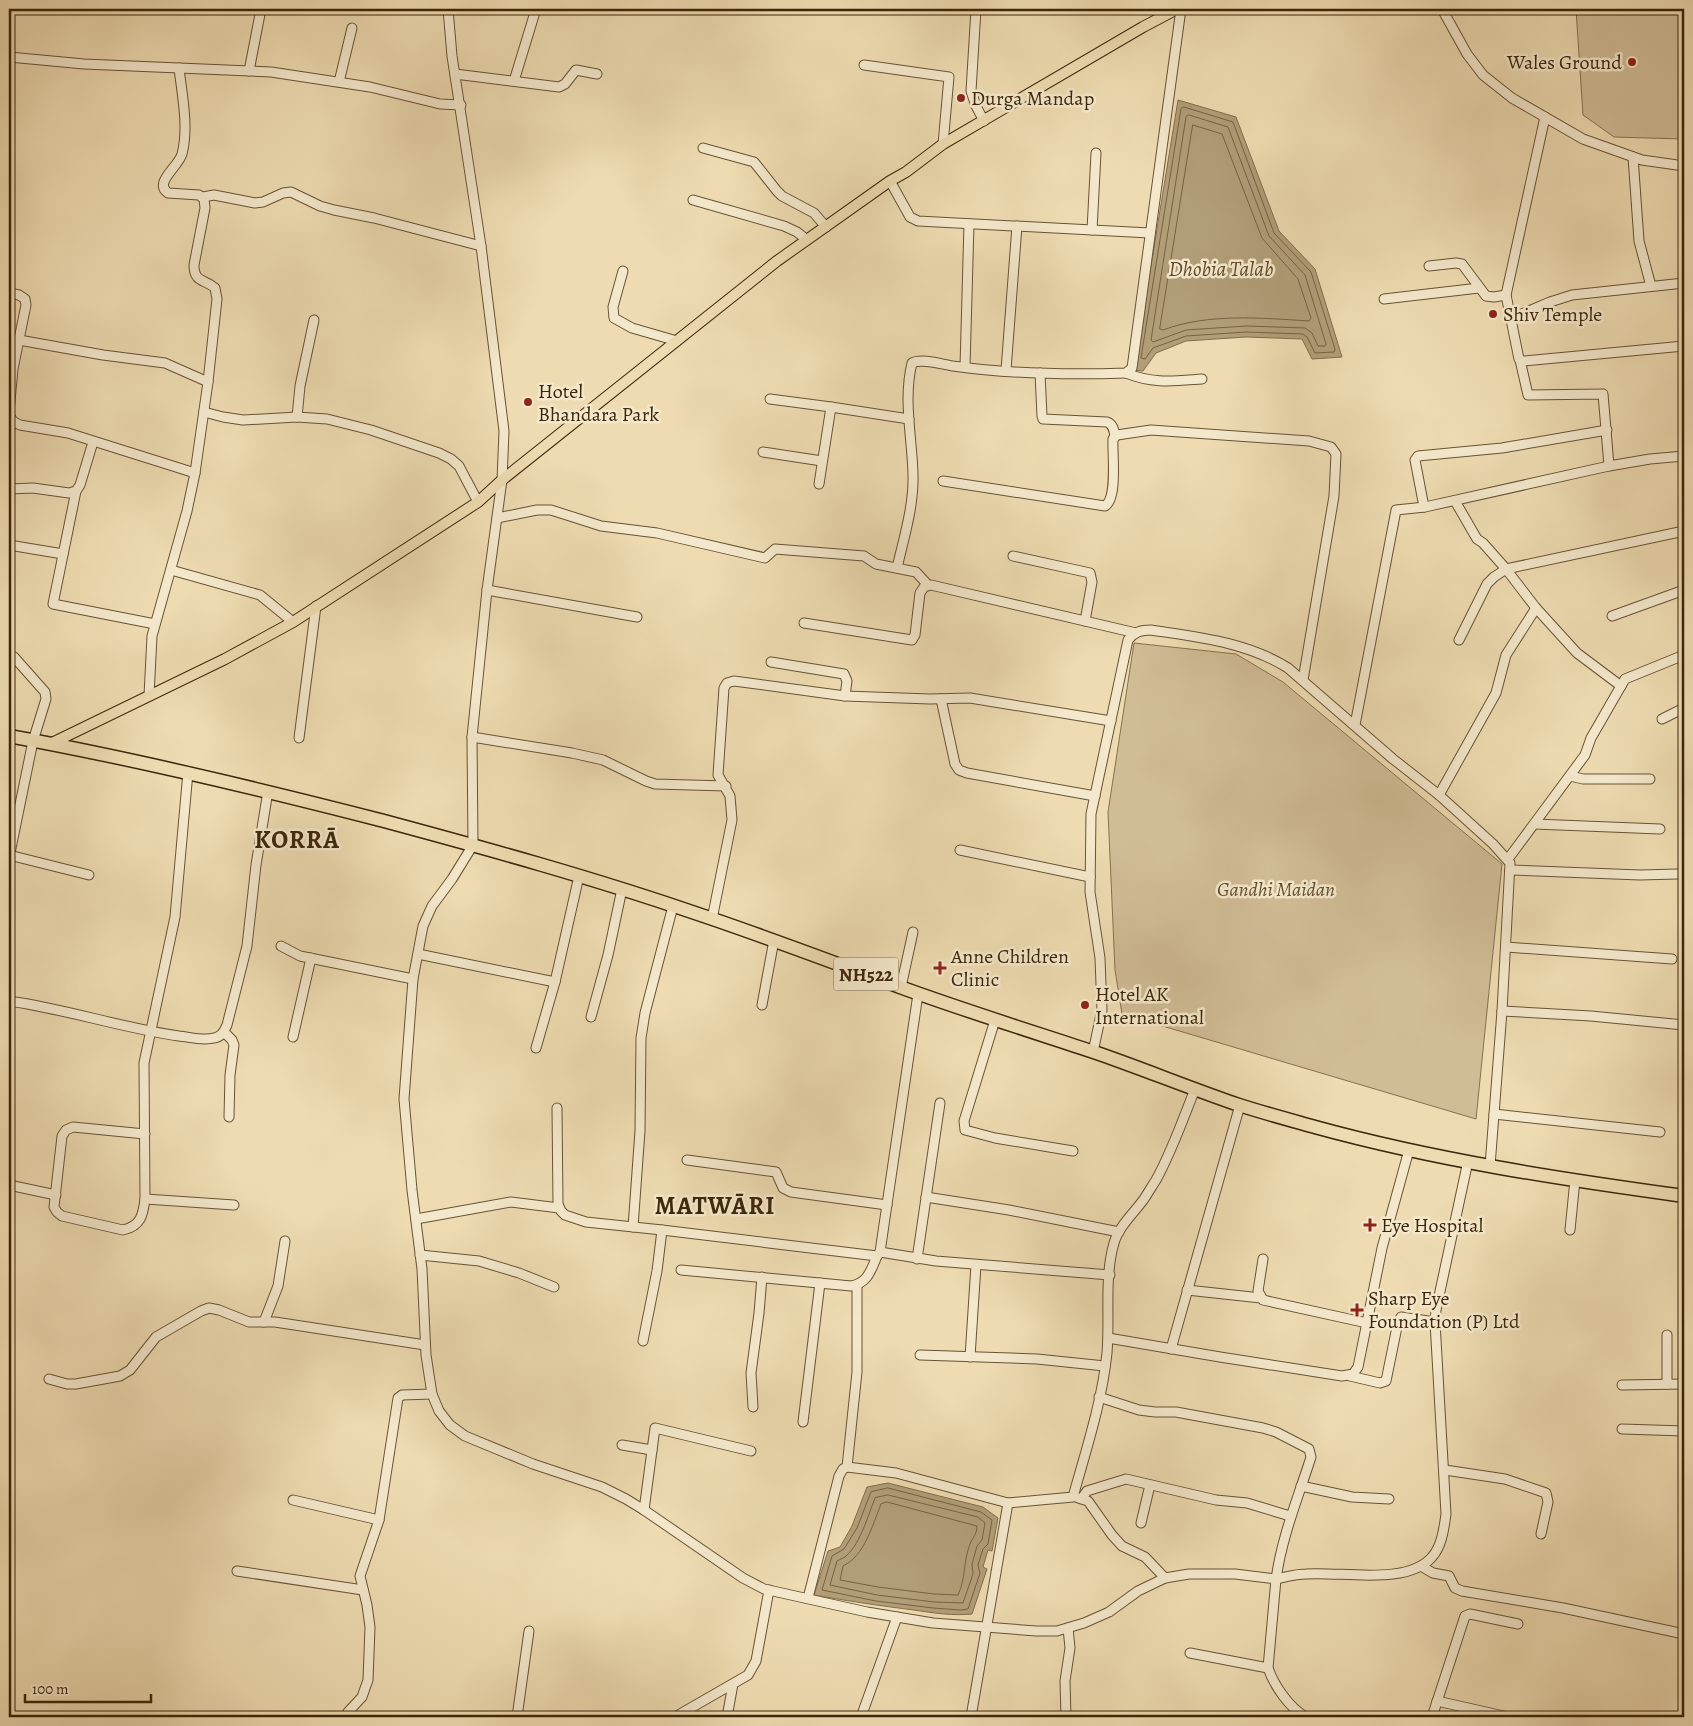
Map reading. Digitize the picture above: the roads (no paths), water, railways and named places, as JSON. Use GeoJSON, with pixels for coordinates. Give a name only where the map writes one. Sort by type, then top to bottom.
{"type":"FeatureCollection","features":[{"type":"Feature","properties":{"kind":"highway","name":"NH522"},"geometry":{"type":"LineString","coordinates":[[9,736],[188,772],[268,791],[473,845],[579,876],[774,940],[901,988],[1093,1052],[1240,1105],[1319,1128],[1409,1150],[1490,1166],[1684,1196]]}},
{"type":"Feature","properties":{"kind":"main road"},"geometry":{"type":"LineString","coordinates":[[50,744],[225,660],[293,622],[478,502],[502,480],[778,261],[890,181],[919,163],[943,144],[1143,27],[1179,9]]}},
{"type":"Feature","properties":{"kind":"street"},"geometry":{"type":"LineString","coordinates":[[250,71],[261,9]]}},
{"type":"Feature","properties":{"kind":"street"},"geometry":{"type":"LineString","coordinates":[[448,9],[450,38],[481,246],[504,431],[502,480],[487,590],[472,737],[473,845],[452,879],[432,906],[423,926],[413,979],[404,1100],[420,1255],[425,1345],[432,1394],[440,1411],[450,1425],[465,1436],[533,1464],[602,1487],[644,1510],[743,1578],[769,1590],[867,1612],[933,1623],[1036,1632],[1057,1631],[1084,1623],[1109,1612],[1138,1591],[1165,1578],[1189,1574],[1235,1574],[1276,1579],[1306,1574],[1388,1574],[1406,1572],[1421,1566],[1432,1558],[1437,1551],[1442,1539],[1446,1514],[1445,1470],[1435,1322],[1468,1161]]}},
{"type":"Feature","properties":{"kind":"street"},"geometry":{"type":"LineString","coordinates":[[514,81],[536,9]]}},
{"type":"Feature","properties":{"kind":"street"},"geometry":{"type":"LineString","coordinates":[[976,9],[971,91],[984,121]]}},
{"type":"Feature","properties":{"kind":"street"},"geometry":{"type":"LineString","coordinates":[[1126,373],[1129,372],[1132,366],[1179,9]]}},
{"type":"Feature","properties":{"kind":"street"},"geometry":{"type":"LineString","coordinates":[[1442,9],[1467,54],[1483,75],[1512,98],[1583,139],[1642,160],[1684,166]]}},
{"type":"Feature","properties":{"kind":"street"},"geometry":{"type":"LineString","coordinates":[[339,82],[352,28]]}},
{"type":"Feature","properties":{"kind":"street"},"geometry":{"type":"LineString","coordinates":[[9,57],[84,64],[271,72],[399,93],[440,104],[461,105]]}},
{"type":"Feature","properties":{"kind":"street"},"geometry":{"type":"LineString","coordinates":[[864,65],[949,77],[943,144]]}},
{"type":"Feature","properties":{"kind":"street"},"geometry":{"type":"LineString","coordinates":[[179,68],[184,119],[183,148],[180,159],[166,177],[163,187],[168,193],[195,194],[203,197],[214,195],[255,203],[264,202],[283,193],[291,192],[320,206],[334,210],[374,218],[481,246]]}},
{"type":"Feature","properties":{"kind":"street"},"geometry":{"type":"LineString","coordinates":[[455,74],[559,86],[565,84],[576,70],[597,74]]}},
{"type":"Feature","properties":{"kind":"street"},"geometry":{"type":"LineString","coordinates":[[1545,117],[1506,295],[1510,318],[1528,395],[1603,394],[1609,466]]}},
{"type":"Feature","properties":{"kind":"street"},"geometry":{"type":"LineString","coordinates":[[703,148],[754,162],[782,196],[814,212],[826,227]]}},
{"type":"Feature","properties":{"kind":"street"},"geometry":{"type":"LineString","coordinates":[[1092,230],[1096,153]]}},
{"type":"Feature","properties":{"kind":"street"},"geometry":{"type":"LineString","coordinates":[[1633,157],[1639,241],[1651,286]]}},
{"type":"Feature","properties":{"kind":"street"},"geometry":{"type":"LineString","coordinates":[[890,181],[910,217],[913,219],[969,224],[1150,232]]}},
{"type":"Feature","properties":{"kind":"street"},"geometry":{"type":"LineString","coordinates":[[149,696],[151,649],[155,624],[187,511],[195,473],[208,382],[216,294],[212,286],[196,278],[194,270],[205,208],[203,197]]}},
{"type":"Feature","properties":{"kind":"street"},"geometry":{"type":"LineString","coordinates":[[693,200],[784,226],[797,232],[807,240]]}},
{"type":"Feature","properties":{"kind":"street"},"geometry":{"type":"LineString","coordinates":[[965,368],[969,224]]}},
{"type":"Feature","properties":{"kind":"street"},"geometry":{"type":"LineString","coordinates":[[1006,370],[1017,226]]}},
{"type":"Feature","properties":{"kind":"street"},"geometry":{"type":"LineString","coordinates":[[1429,266],[1462,264],[1488,297],[1506,295]]}},
{"type":"Feature","properties":{"kind":"street"},"geometry":{"type":"LineString","coordinates":[[623,271],[613,307],[614,318],[632,328],[677,341]]}},
{"type":"Feature","properties":{"kind":"street"},"geometry":{"type":"LineString","coordinates":[[1510,318],[1562,298],[1587,293],[1684,283]]}},
{"type":"Feature","properties":{"kind":"street"},"geometry":{"type":"LineString","coordinates":[[1384,299],[1479,288]]}},
{"type":"Feature","properties":{"kind":"street"},"geometry":{"type":"LineString","coordinates":[[9,293],[25,299],[26,305],[11,369],[9,412],[11,422],[58,430],[195,473]]}},
{"type":"Feature","properties":{"kind":"street"},"geometry":{"type":"LineString","coordinates":[[297,417],[300,386],[314,320]]}},
{"type":"Feature","properties":{"kind":"street"},"geometry":{"type":"LineString","coordinates":[[19,340],[103,355],[165,363],[208,382]]}},
{"type":"Feature","properties":{"kind":"street"},"geometry":{"type":"LineString","coordinates":[[1520,360],[1684,346]]}},
{"type":"Feature","properties":{"kind":"street"},"geometry":{"type":"LineString","coordinates":[[897,568],[913,488],[908,419],[912,363],[920,361],[965,368],[1040,373],[1126,373],[1142,380],[1202,379]]}},
{"type":"Feature","properties":{"kind":"street"},"geometry":{"type":"LineString","coordinates":[[943,481],[1106,506],[1109,502],[1113,482],[1113,443],[1115,436],[1113,426],[1106,422],[1043,419],[1040,373]]}},
{"type":"Feature","properties":{"kind":"street"},"geometry":{"type":"LineString","coordinates":[[770,399],[908,419]]}},
{"type":"Feature","properties":{"kind":"street"},"geometry":{"type":"LineString","coordinates":[[819,484],[831,407]]}},
{"type":"Feature","properties":{"kind":"street"},"geometry":{"type":"LineString","coordinates":[[204,412],[243,420],[297,417],[327,419],[361,427],[446,456],[459,466],[478,502]]}},
{"type":"Feature","properties":{"kind":"street"},"geometry":{"type":"LineString","coordinates":[[1115,436],[1122,433],[1150,430],[1309,441],[1326,445],[1335,450],[1334,496],[1303,680]]}},
{"type":"Feature","properties":{"kind":"street"},"geometry":{"type":"LineString","coordinates":[[1424,507],[1415,460],[1418,456],[1502,448],[1607,430]]}},
{"type":"Feature","properties":{"kind":"street"},"geometry":{"type":"LineString","coordinates":[[92,442],[80,485],[76,491],[53,604],[155,624]]}},
{"type":"Feature","properties":{"kind":"street"},"geometry":{"type":"LineString","coordinates":[[763,452],[822,461]]}},
{"type":"Feature","properties":{"kind":"street"},"geometry":{"type":"LineString","coordinates":[[1355,725],[1396,510],[1455,501],[1609,466],[1650,459],[1684,456]]}},
{"type":"Feature","properties":{"kind":"street"},"geometry":{"type":"LineString","coordinates":[[9,489],[33,488],[76,491]]}},
{"type":"Feature","properties":{"kind":"street"},"geometry":{"type":"LineString","coordinates":[[1455,501],[1477,539],[1483,543],[1506,569],[1536,608],[1576,653],[1621,686]]}},
{"type":"Feature","properties":{"kind":"street"},"geometry":{"type":"LineString","coordinates":[[497,518],[537,510],[551,510],[600,526],[657,533],[766,558],[776,549],[860,555],[876,564],[918,573],[928,585],[1136,633]]}},
{"type":"Feature","properties":{"kind":"street"},"geometry":{"type":"LineString","coordinates":[[1460,640],[1487,584],[1506,569],[1684,531]]}},
{"type":"Feature","properties":{"kind":"street"},"geometry":{"type":"LineString","coordinates":[[9,545],[63,554]]}},
{"type":"Feature","properties":{"kind":"street"},"geometry":{"type":"LineString","coordinates":[[1013,556],[1090,572],[1092,582],[1085,621]]}},
{"type":"Feature","properties":{"kind":"street"},"geometry":{"type":"LineString","coordinates":[[171,570],[260,594],[293,622]]}},
{"type":"Feature","properties":{"kind":"street"},"geometry":{"type":"LineString","coordinates":[[804,623],[912,640],[915,635],[920,593],[928,585]]}},
{"type":"Feature","properties":{"kind":"street"},"geometry":{"type":"LineString","coordinates":[[487,590],[636,617]]}},
{"type":"Feature","properties":{"kind":"street"},"geometry":{"type":"LineString","coordinates":[[1612,616],[1684,590]]}},
{"type":"Feature","properties":{"kind":"street"},"geometry":{"type":"LineString","coordinates":[[299,738],[316,606]]}},
{"type":"Feature","properties":{"kind":"street"},"geometry":{"type":"LineString","coordinates":[[1439,795],[1496,693],[1506,654],[1536,608]]}},
{"type":"Feature","properties":{"kind":"street"},"geometry":{"type":"LineString","coordinates":[[1093,1052],[1102,1010],[1100,958],[1090,892],[1091,814],[1128,640],[1141,630],[1150,630],[1212,640],[1250,650],[1270,657],[1303,680],[1387,754],[1439,795],[1508,859],[1511,870],[1490,1166]]}},
{"type":"Feature","properties":{"kind":"street"},"geometry":{"type":"LineString","coordinates":[[1508,859],[1585,755],[1591,738],[1625,679],[1684,654]]}},
{"type":"Feature","properties":{"kind":"street"},"geometry":{"type":"LineString","coordinates":[[9,655],[14,657],[45,692],[46,699],[33,740],[9,857],[89,875]]}},
{"type":"Feature","properties":{"kind":"street"},"geometry":{"type":"LineString","coordinates":[[771,662],[844,674],[846,679],[845,696]]}},
{"type":"Feature","properties":{"kind":"street"},"geometry":{"type":"LineString","coordinates":[[712,919],[732,820],[732,802],[726,786],[719,778],[718,771],[724,688],[727,683],[734,681],[845,696],[970,698],[1111,721]]}},
{"type":"Feature","properties":{"kind":"street"},"geometry":{"type":"LineString","coordinates":[[941,699],[955,764],[960,770],[967,773],[1095,796]]}},
{"type":"Feature","properties":{"kind":"street"},"geometry":{"type":"LineString","coordinates":[[1662,719],[1684,708]]}},
{"type":"Feature","properties":{"kind":"street"},"geometry":{"type":"LineString","coordinates":[[472,737],[572,753],[603,760],[655,784],[726,786]]}},
{"type":"Feature","properties":{"kind":"street"},"geometry":{"type":"LineString","coordinates":[[144,1134],[73,1127],[66,1130],[62,1136],[54,1207],[56,1212],[62,1216],[115,1230],[124,1230],[132,1228],[140,1221],[144,1210],[145,1199],[144,1063],[175,917],[188,772]]}},
{"type":"Feature","properties":{"kind":"street"},"geometry":{"type":"LineString","coordinates":[[1570,776],[1583,780],[1650,779]]}},
{"type":"Feature","properties":{"kind":"street"},"geometry":{"type":"LineString","coordinates":[[9,1001],[56,1009],[150,1032],[206,1039],[217,1038],[224,1032],[247,946],[256,864],[268,791]]}},
{"type":"Feature","properties":{"kind":"street"},"geometry":{"type":"LineString","coordinates":[[1534,824],[1660,829]]}},
{"type":"Feature","properties":{"kind":"street"},"geometry":{"type":"LineString","coordinates":[[960,850],[1090,877]]}},
{"type":"Feature","properties":{"kind":"street"},"geometry":{"type":"LineString","coordinates":[[1511,870],[1640,875],[1677,874]]}},
{"type":"Feature","properties":{"kind":"street"},"geometry":{"type":"LineString","coordinates":[[536,1048],[555,982],[579,876]]}},
{"type":"Feature","properties":{"kind":"street"},"geometry":{"type":"LineString","coordinates":[[591,1017],[608,955],[622,889]]}},
{"type":"Feature","properties":{"kind":"street"},"geometry":{"type":"LineString","coordinates":[[633,1227],[640,1131],[641,1038],[645,1013],[673,906]]}},
{"type":"Feature","properties":{"kind":"street"},"geometry":{"type":"LineString","coordinates":[[901,988],[914,932]]}},
{"type":"Feature","properties":{"kind":"street"},"geometry":{"type":"LineString","coordinates":[[762,1005],[774,940]]}},
{"type":"Feature","properties":{"kind":"street"},"geometry":{"type":"LineString","coordinates":[[281,946],[292,953],[311,958],[413,979]]}},
{"type":"Feature","properties":{"kind":"street"},"geometry":{"type":"LineString","coordinates":[[1506,947],[1672,959]]}},
{"type":"Feature","properties":{"kind":"street"},"geometry":{"type":"LineString","coordinates":[[418,954],[555,982]]}},
{"type":"Feature","properties":{"kind":"street"},"geometry":{"type":"LineString","coordinates":[[293,1037],[311,958]]}},
{"type":"Feature","properties":{"kind":"street"},"geometry":{"type":"LineString","coordinates":[[681,1270],[857,1285],[866,1279],[878,1254],[887,1205],[918,994]]}},
{"type":"Feature","properties":{"kind":"street"},"geometry":{"type":"LineString","coordinates":[[1502,1011],[1591,1016],[1684,1025]]}},
{"type":"Feature","properties":{"kind":"street"},"geometry":{"type":"LineString","coordinates":[[994,1020],[964,1121],[965,1130],[995,1138],[1073,1151]]}},
{"type":"Feature","properties":{"kind":"street"},"geometry":{"type":"LineString","coordinates":[[224,1032],[234,1045],[230,1075],[229,1117]]}},
{"type":"Feature","properties":{"kind":"street"},"geometry":{"type":"LineString","coordinates":[[1078,1498],[1105,1366],[1110,1275],[1114,1242],[1157,1178],[1169,1154],[1195,1089]]}},
{"type":"Feature","properties":{"kind":"street"},"geometry":{"type":"LineString","coordinates":[[917,1258],[940,1103]]}},
{"type":"Feature","properties":{"kind":"street"},"geometry":{"type":"LineString","coordinates":[[1171,1349],[1240,1105]]}},
{"type":"Feature","properties":{"kind":"street"},"geometry":{"type":"LineString","coordinates":[[557,1108],[557,1195],[559,1208],[573,1219],[586,1222],[976,1265],[1110,1275]]}},
{"type":"Feature","properties":{"kind":"street"},"geometry":{"type":"LineString","coordinates":[[1494,1114],[1660,1132]]}},
{"type":"Feature","properties":{"kind":"street"},"geometry":{"type":"LineString","coordinates":[[1350,1376],[1358,1367],[1382,1248],[1409,1150]]}},
{"type":"Feature","properties":{"kind":"street"},"geometry":{"type":"LineString","coordinates":[[687,1160],[776,1172],[783,1188],[791,1192],[887,1205]]}},
{"type":"Feature","properties":{"kind":"street"},"geometry":{"type":"LineString","coordinates":[[1570,1230],[1575,1180]]}},
{"type":"Feature","properties":{"kind":"street"},"geometry":{"type":"LineString","coordinates":[[9,1185],[56,1195]]}},
{"type":"Feature","properties":{"kind":"street"},"geometry":{"type":"LineString","coordinates":[[926,1197],[1009,1210],[1119,1232]]}},
{"type":"Feature","properties":{"kind":"street"},"geometry":{"type":"LineString","coordinates":[[145,1199],[234,1205]]}},
{"type":"Feature","properties":{"kind":"street"},"geometry":{"type":"LineString","coordinates":[[416,1219],[511,1202],[559,1208]]}},
{"type":"Feature","properties":{"kind":"street"},"geometry":{"type":"LineString","coordinates":[[643,1340],[658,1264],[662,1230]]}},
{"type":"Feature","properties":{"kind":"street"},"geometry":{"type":"LineString","coordinates":[[264,1322],[278,1286],[285,1241]]}},
{"type":"Feature","properties":{"kind":"street"},"geometry":{"type":"LineString","coordinates":[[420,1255],[479,1261],[519,1273],[554,1287]]}},
{"type":"Feature","properties":{"kind":"street"},"geometry":{"type":"LineString","coordinates":[[1261,1298],[1258,1286],[1263,1259]]}},
{"type":"Feature","properties":{"kind":"street"},"geometry":{"type":"LineString","coordinates":[[970,1357],[976,1265]]}},
{"type":"Feature","properties":{"kind":"street"},"geometry":{"type":"LineString","coordinates":[[754,1407],[751,1373],[762,1277]]}},
{"type":"Feature","properties":{"kind":"street"},"geometry":{"type":"LineString","coordinates":[[803,1422],[820,1283]]}},
{"type":"Feature","properties":{"kind":"street"},"geometry":{"type":"LineString","coordinates":[[847,1467],[857,1372],[857,1285]]}},
{"type":"Feature","properties":{"kind":"street"},"geometry":{"type":"LineString","coordinates":[[1187,1290],[1261,1298],[1268,1302],[1367,1323]]}},
{"type":"Feature","properties":{"kind":"street"},"geometry":{"type":"LineString","coordinates":[[49,1379],[67,1384],[76,1384],[120,1376],[130,1370],[156,1337],[200,1311],[209,1308],[249,1322],[275,1322],[425,1345]]}},
{"type":"Feature","properties":{"kind":"street"},"geometry":{"type":"LineString","coordinates":[[1108,1338],[1350,1376],[1380,1383],[1386,1381],[1398,1322],[1401,1318],[1435,1322]]}},
{"type":"Feature","properties":{"kind":"street"},"geometry":{"type":"LineString","coordinates":[[1667,1335],[1667,1384]]}},
{"type":"Feature","properties":{"kind":"street"},"geometry":{"type":"LineString","coordinates":[[920,1355],[1062,1361],[1105,1366]]}},
{"type":"Feature","properties":{"kind":"street"},"geometry":{"type":"LineString","coordinates":[[1622,1385],[1684,1384]]}},
{"type":"Feature","properties":{"kind":"street"},"geometry":{"type":"LineString","coordinates":[[345,1717],[362,1697],[368,1680],[370,1627],[368,1610],[360,1580],[361,1571],[379,1520],[398,1398],[402,1395],[432,1394]]}},
{"type":"Feature","properties":{"kind":"street"},"geometry":{"type":"LineString","coordinates":[[1100,1397],[1139,1410],[1176,1412],[1249,1425],[1276,1432],[1307,1447],[1310,1451],[1311,1457],[1290,1516],[1279,1559],[1268,1668],[1276,1686],[1288,1701],[1306,1717]]}},
{"type":"Feature","properties":{"kind":"street"},"geometry":{"type":"LineString","coordinates":[[644,1510],[655,1428],[751,1451]]}},
{"type":"Feature","properties":{"kind":"street"},"geometry":{"type":"LineString","coordinates":[[1622,1429],[1684,1431]]}},
{"type":"Feature","properties":{"kind":"street"},"geometry":{"type":"LineString","coordinates":[[622,1445],[652,1450]]}},
{"type":"Feature","properties":{"kind":"street"},"geometry":{"type":"LineString","coordinates":[[808,1598],[839,1476],[843,1469],[847,1467],[896,1473],[1008,1503],[1078,1498],[1088,1501],[1122,1546],[1145,1557],[1165,1578]]}},
{"type":"Feature","properties":{"kind":"street"},"geometry":{"type":"LineString","coordinates":[[1445,1470],[1506,1479],[1546,1493],[1548,1502],[1541,1534]]}},
{"type":"Feature","properties":{"kind":"street"},"geometry":{"type":"LineString","coordinates":[[1078,1498],[1087,1491],[1126,1479],[1216,1500],[1242,1502],[1290,1516]]}},
{"type":"Feature","properties":{"kind":"street"},"geometry":{"type":"LineString","coordinates":[[1141,1523],[1150,1485]]}},
{"type":"Feature","properties":{"kind":"street"},"geometry":{"type":"LineString","coordinates":[[1301,1486],[1345,1496],[1389,1500]]}},
{"type":"Feature","properties":{"kind":"street"},"geometry":{"type":"LineString","coordinates":[[293,1500],[379,1520]]}},
{"type":"Feature","properties":{"kind":"street"},"geometry":{"type":"LineString","coordinates":[[971,1717],[1008,1503]]}},
{"type":"Feature","properties":{"kind":"street"},"geometry":{"type":"LineString","coordinates":[[1421,1566],[1433,1573],[1449,1576],[1455,1588],[1462,1592],[1563,1608],[1684,1634]]}},
{"type":"Feature","properties":{"kind":"street"},"geometry":{"type":"LineString","coordinates":[[237,1571],[363,1590]]}},
{"type":"Feature","properties":{"kind":"street"},"geometry":{"type":"LineString","coordinates":[[675,1717],[748,1675],[756,1661],[769,1590]]}},
{"type":"Feature","properties":{"kind":"street"},"geometry":{"type":"LineString","coordinates":[[1432,1717],[1465,1616],[1470,1614],[1518,1624]]}},
{"type":"Feature","properties":{"kind":"street"},"geometry":{"type":"LineString","coordinates":[[861,1717],[897,1617]]}},
{"type":"Feature","properties":{"kind":"street"},"geometry":{"type":"LineString","coordinates":[[1066,1717],[1065,1681],[1070,1648],[1068,1628]]}},
{"type":"Feature","properties":{"kind":"street"},"geometry":{"type":"LineString","coordinates":[[517,1717],[529,1631]]}},
{"type":"Feature","properties":{"kind":"street"},"geometry":{"type":"LineString","coordinates":[[1190,1653],[1268,1668]]}},
{"type":"Feature","properties":{"kind":"street"},"geometry":{"type":"LineString","coordinates":[[728,1717],[733,1684]]}},
{"type":"Feature","properties":{"kind":"street"},"geometry":{"type":"LineString","coordinates":[[1437,1701],[1508,1717]]}},
{"type":"Feature","properties":{"kind":"water","name":"Dhobia Talab"},"geometry":{"type":"Polygon","coordinates":[[[1178,100],[1236,117],[1279,231],[1315,269],[1342,357],[1312,359],[1302,339],[1246,337],[1186,341],[1156,353],[1143,371],[1134,370],[1178,100]]]}},
{"type":"Feature","properties":{"kind":"water"},"geometry":{"type":"Polygon","coordinates":[[[888,1483],[983,1507],[998,1518],[992,1551],[988,1550],[983,1567],[987,1569],[972,1614],[936,1613],[814,1595],[828,1551],[840,1547],[852,1526],[867,1487],[888,1483]]]}},
{"type":"Feature","properties":{"kind":"place","name":"Wales Ground"},"geometry":{"type":"Point","coordinates":[1632,62]}},
{"type":"Feature","properties":{"kind":"place","name":"Durga Mandap"},"geometry":{"type":"Point","coordinates":[961,98]}},
{"type":"Feature","properties":{"kind":"place","name":"Shiv Temple"},"geometry":{"type":"Point","coordinates":[1493,314]}},
{"type":"Feature","properties":{"kind":"place","name":"Hotel Bhandara Park"},"geometry":{"type":"Point","coordinates":[528,402]}},
{"type":"Feature","properties":{"kind":"place","name":"Anne Children Clinic"},"geometry":{"type":"Point","coordinates":[940,968]}},
{"type":"Feature","properties":{"kind":"place","name":"Hotel AK International"},"geometry":{"type":"Point","coordinates":[1085,1005]}},
{"type":"Feature","properties":{"kind":"place","name":"Eye Hospital"},"geometry":{"type":"Point","coordinates":[1370,1225]}},
{"type":"Feature","properties":{"kind":"place","name":"Sharp Eye Foundation (P) Ltd"},"geometry":{"type":"Point","coordinates":[1357,1310]}},
{"type":"Feature","properties":{"kind":"district","name":"KORRĀ"},"geometry":{"type":"Point","coordinates":[297,839]}},
{"type":"Feature","properties":{"kind":"district","name":"MATWĀRI"},"geometry":{"type":"Point","coordinates":[715,1205]}},
{"type":"Feature","properties":{"kind":"park label","name":"Gandhi Maidan"},"geometry":{"type":"Point","coordinates":[1276,889]}}]}
